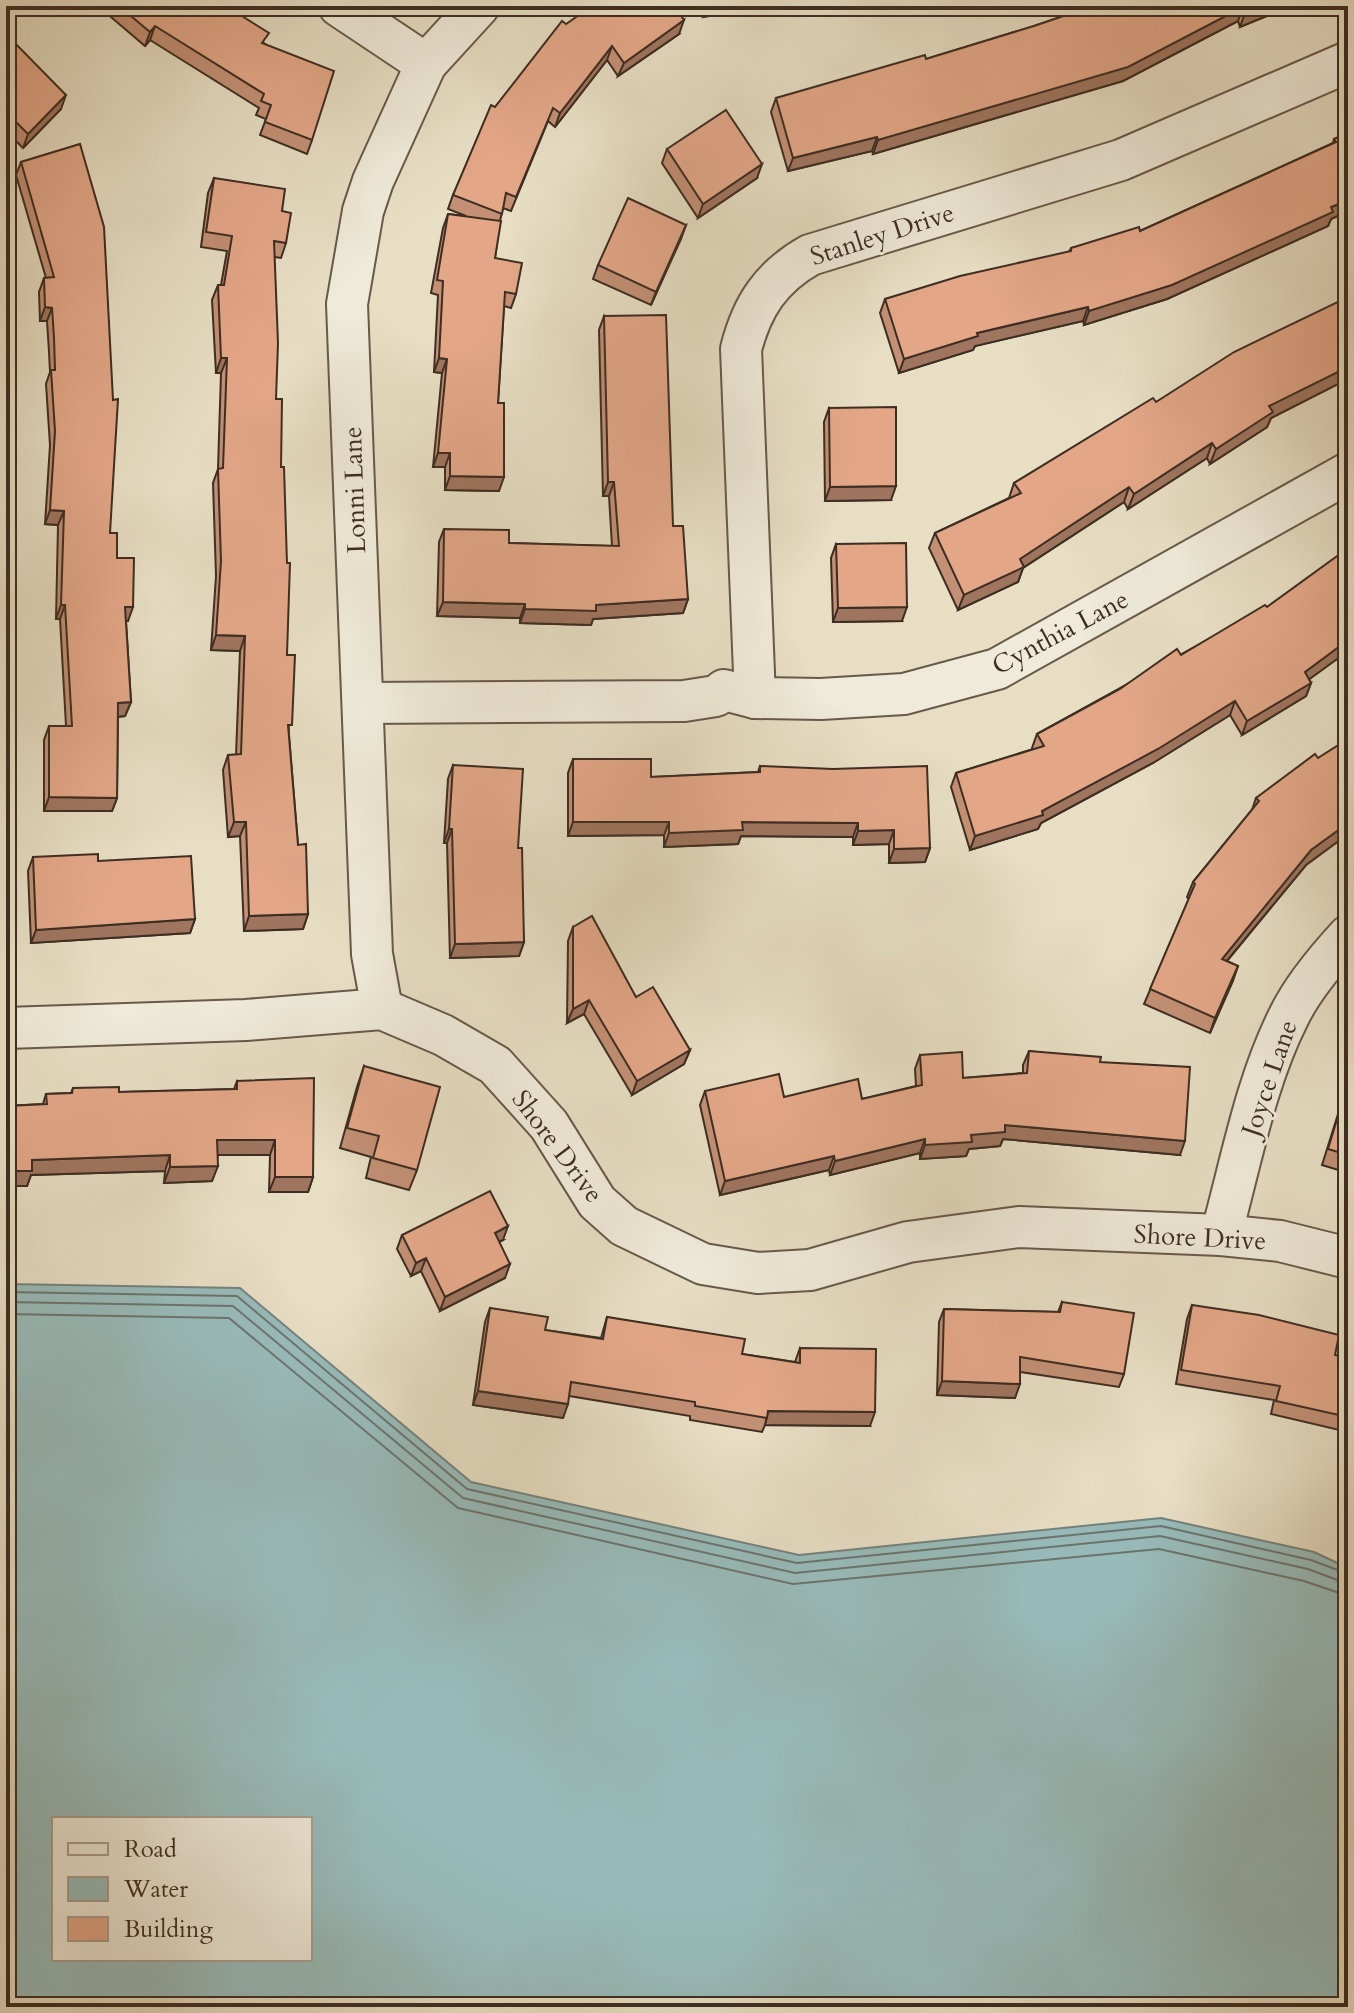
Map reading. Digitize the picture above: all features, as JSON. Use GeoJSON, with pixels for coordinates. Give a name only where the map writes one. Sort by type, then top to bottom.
{"type":"FeatureCollection","features":[{"type":"Feature","properties":{"kind":"street"},"geometry":{"type":"LineString","coordinates":[[339,6],[426,64]]}},
{"type":"Feature","properties":{"kind":"street","name":"Lonni Lane"},"geometry":{"type":"LineString","coordinates":[[382,1009],[372,954],[347,304],[363,211],[426,64],[479,6]]}},
{"type":"Feature","properties":{"kind":"street","name":"Stanley Drive"},"geometry":{"type":"LineString","coordinates":[[755,698],[741,349],[749,319],[784,269],[810,255],[1121,160],[1348,62]]}},
{"type":"Feature","properties":{"kind":"street","name":"Cynthia Lane"},"geometry":{"type":"LineString","coordinates":[[364,703],[684,701],[716,696],[724,690],[755,698],[821,699],[904,694],[997,669],[1348,473]]}},
{"type":"Feature","properties":{"kind":"street","name":"Joyce Lane"},"geometry":{"type":"LineString","coordinates":[[1221,1235],[1273,1050],[1290,1012],[1348,936]]}},
{"type":"Feature","properties":{"kind":"street","name":"Shore Drive"},"geometry":{"type":"LineString","coordinates":[[6,1028],[246,1020],[382,1009],[443,1035],[495,1065],[549,1125],[597,1202],[624,1226],[703,1264],[758,1273],[810,1270],[908,1242],[1019,1227],[1221,1235],[1280,1241],[1348,1258]]}},
{"type":"Feature","properties":{"kind":"water"},"geometry":{"type":"Polygon","coordinates":[[[6,1284],[240,1288],[471,1482],[799,1555],[1161,1518],[1314,1552],[1348,1568],[1348,2007],[6,2007],[6,1284]]]}},
{"type":"Feature","properties":{"kind":"building"},"geometry":{"type":"Polygon","coordinates":[[[119,6],[226,6],[269,33],[262,43],[334,71],[312,140],[265,122],[271,105],[261,101],[264,94],[155,26],[150,32],[119,6]]]}},
{"type":"Feature","properties":{"kind":"building"},"geometry":{"type":"Polygon","coordinates":[[[592,6],[674,6],[684,20],[624,63],[612,46],[560,113],[553,108],[516,197],[506,193],[502,214],[453,195],[491,105],[495,107],[562,21],[566,24],[592,6]]]}},
{"type":"Feature","properties":{"kind":"building"},"geometry":{"type":"Polygon","coordinates":[[[1093,6],[1262,6],[1245,13],[1243,7],[1128,67],[878,140],[877,137],[793,158],[776,98],[925,55],[926,59],[1093,6]]]}},
{"type":"Feature","properties":{"kind":"building"},"geometry":{"type":"Polygon","coordinates":[[[6,34],[66,95],[28,134],[6,112],[6,34]]]}},
{"type":"Feature","properties":{"kind":"building"},"geometry":{"type":"Polygon","coordinates":[[[726,110],[762,164],[703,204],[667,149],[726,110]]]}},
{"type":"Feature","properties":{"kind":"building"},"geometry":{"type":"Polygon","coordinates":[[[1348,133],[1348,200],[1331,207],[1333,212],[1172,285],[1089,311],[1088,307],[977,333],[978,336],[904,359],[885,299],[960,276],[1071,251],[1071,248],[1139,227],[1140,231],[1336,142],[1334,139],[1348,133]]]}},
{"type":"Feature","properties":{"kind":"building"},"geometry":{"type":"Polygon","coordinates":[[[80,144],[104,227],[113,400],[118,399],[110,533],[117,533],[117,558],[134,558],[133,607],[125,607],[131,702],[118,703],[117,798],[49,797],[49,726],[72,726],[65,605],[61,605],[64,511],[50,510],[55,431],[51,370],[55,370],[52,308],[45,307],[44,278],[54,277],[21,162],[80,144]]]}},
{"type":"Feature","properties":{"kind":"building"},"geometry":{"type":"Polygon","coordinates":[[[214,178],[285,189],[282,211],[291,213],[286,243],[274,241],[278,343],[276,399],[282,399],[281,467],[284,467],[287,563],[290,563],[287,655],[295,655],[292,725],[288,725],[298,845],[306,844],[308,914],[249,916],[246,822],[234,822],[228,755],[241,754],[245,636],[216,635],[221,561],[218,469],[223,468],[227,358],[221,358],[218,285],[224,285],[232,236],[206,232],[214,178]]]}},
{"type":"Feature","properties":{"kind":"building"},"geometry":{"type":"Polygon","coordinates":[[[628,198],[686,225],[656,292],[598,265],[628,198]]]}},
{"type":"Feature","properties":{"kind":"building"},"geometry":{"type":"Polygon","coordinates":[[[448,214],[501,221],[495,258],[522,263],[516,294],[505,292],[498,403],[504,403],[504,477],[450,476],[450,453],[438,453],[447,359],[439,358],[443,281],[437,280],[448,214]]]}},
{"type":"Feature","properties":{"kind":"building"},"geometry":{"type":"Polygon","coordinates":[[[1348,297],[1348,367],[1269,406],[1273,412],[1216,449],[1212,443],[1134,494],[1129,487],[1020,559],[1024,567],[964,595],[935,533],[1021,493],[1014,483],[1153,398],[1156,402],[1234,352],[1348,297]]]}},
{"type":"Feature","properties":{"kind":"building"},"geometry":{"type":"Polygon","coordinates":[[[666,315],[673,526],[683,526],[688,599],[596,605],[596,611],[525,609],[525,604],[443,602],[444,529],[509,530],[509,543],[619,546],[614,482],[608,482],[604,316],[666,315]]]}},
{"type":"Feature","properties":{"kind":"building"},"geometry":{"type":"Polygon","coordinates":[[[896,407],[896,486],[830,487],[829,408],[896,407]]]}},
{"type":"Feature","properties":{"kind":"building"},"geometry":{"type":"Polygon","coordinates":[[[906,543],[907,607],[838,608],[836,544],[906,543]]]}},
{"type":"Feature","properties":{"kind":"building"},"geometry":{"type":"Polygon","coordinates":[[[1348,553],[1348,640],[1305,672],[1311,683],[1247,721],[1235,701],[1158,749],[1042,811],[1043,815],[975,836],[956,773],[1044,746],[1037,734],[1120,689],[1177,649],[1181,655],[1265,605],[1267,607],[1340,554],[1342,557],[1348,553]]]}},
{"type":"Feature","properties":{"kind":"building"},"geometry":{"type":"Polygon","coordinates":[[[1348,739],[1348,823],[1311,850],[1222,959],[1238,966],[1215,1018],[1150,989],[1195,884],[1193,882],[1259,801],[1256,798],[1315,754],[1318,758],[1348,739]]]}},
{"type":"Feature","properties":{"kind":"building"},"geometry":{"type":"Polygon","coordinates":[[[573,759],[651,759],[651,777],[760,772],[760,766],[833,769],[927,766],[930,848],[894,849],[894,830],[858,831],[858,823],[742,822],[743,830],[669,833],[669,822],[573,822],[573,759]]]}},
{"type":"Feature","properties":{"kind":"building"},"geometry":{"type":"Polygon","coordinates":[[[453,765],[523,769],[518,848],[522,848],[524,942],[455,944],[452,829],[449,829],[453,765]]]}},
{"type":"Feature","properties":{"kind":"building"},"geometry":{"type":"Polygon","coordinates":[[[98,854],[98,861],[191,856],[195,919],[36,930],[33,857],[98,854]]]}},
{"type":"Feature","properties":{"kind":"building"},"geometry":{"type":"Polygon","coordinates":[[[592,916],[636,997],[653,987],[690,1050],[637,1081],[589,1000],[573,1009],[573,927],[592,916]]]}},
{"type":"Feature","properties":{"kind":"building"},"geometry":{"type":"Polygon","coordinates":[[[1029,1051],[1101,1057],[1100,1062],[1190,1067],[1185,1141],[1005,1125],[1005,1132],[971,1135],[972,1142],[925,1145],[925,1139],[835,1161],[834,1156],[725,1181],[705,1091],[779,1074],[784,1097],[858,1079],[862,1099],[922,1085],[920,1055],[962,1052],[963,1078],[1027,1073],[1029,1051]]]}},
{"type":"Feature","properties":{"kind":"building"},"geometry":{"type":"Polygon","coordinates":[[[364,1066],[440,1087],[417,1170],[373,1158],[379,1136],[347,1128],[364,1066]]]}},
{"type":"Feature","properties":{"kind":"building"},"geometry":{"type":"Polygon","coordinates":[[[314,1078],[313,1177],[275,1177],[275,1140],[217,1140],[218,1166],[170,1167],[170,1155],[32,1160],[32,1171],[6,1171],[6,1106],[47,1104],[46,1094],[72,1093],[73,1088],[119,1087],[119,1092],[237,1089],[237,1081],[314,1078]]]}},
{"type":"Feature","properties":{"kind":"building"},"geometry":{"type":"Polygon","coordinates":[[[1348,1083],[1348,1155],[1328,1149],[1348,1083]]]}},
{"type":"Feature","properties":{"kind":"building"},"geometry":{"type":"Polygon","coordinates":[[[490,1191],[508,1226],[495,1233],[510,1264],[445,1297],[426,1258],[416,1263],[402,1235],[490,1191]]]}},
{"type":"Feature","properties":{"kind":"building"},"geometry":{"type":"Polygon","coordinates":[[[1062,1302],[1134,1313],[1124,1374],[1020,1357],[1020,1384],[942,1381],[944,1309],[1060,1312],[1062,1302]]]}},
{"type":"Feature","properties":{"kind":"building"},"geometry":{"type":"Polygon","coordinates":[[[1192,1305],[1259,1315],[1339,1335],[1335,1355],[1348,1358],[1348,1417],[1276,1401],[1280,1386],[1181,1370],[1192,1305]]]}},
{"type":"Feature","properties":{"kind":"building"},"geometry":{"type":"Polygon","coordinates":[[[490,1308],[548,1317],[545,1330],[603,1339],[607,1317],[745,1339],[742,1354],[800,1363],[800,1348],[876,1349],[875,1412],[768,1411],[767,1418],[695,1406],[695,1402],[571,1382],[568,1404],[478,1391],[490,1308]]]}}]}
